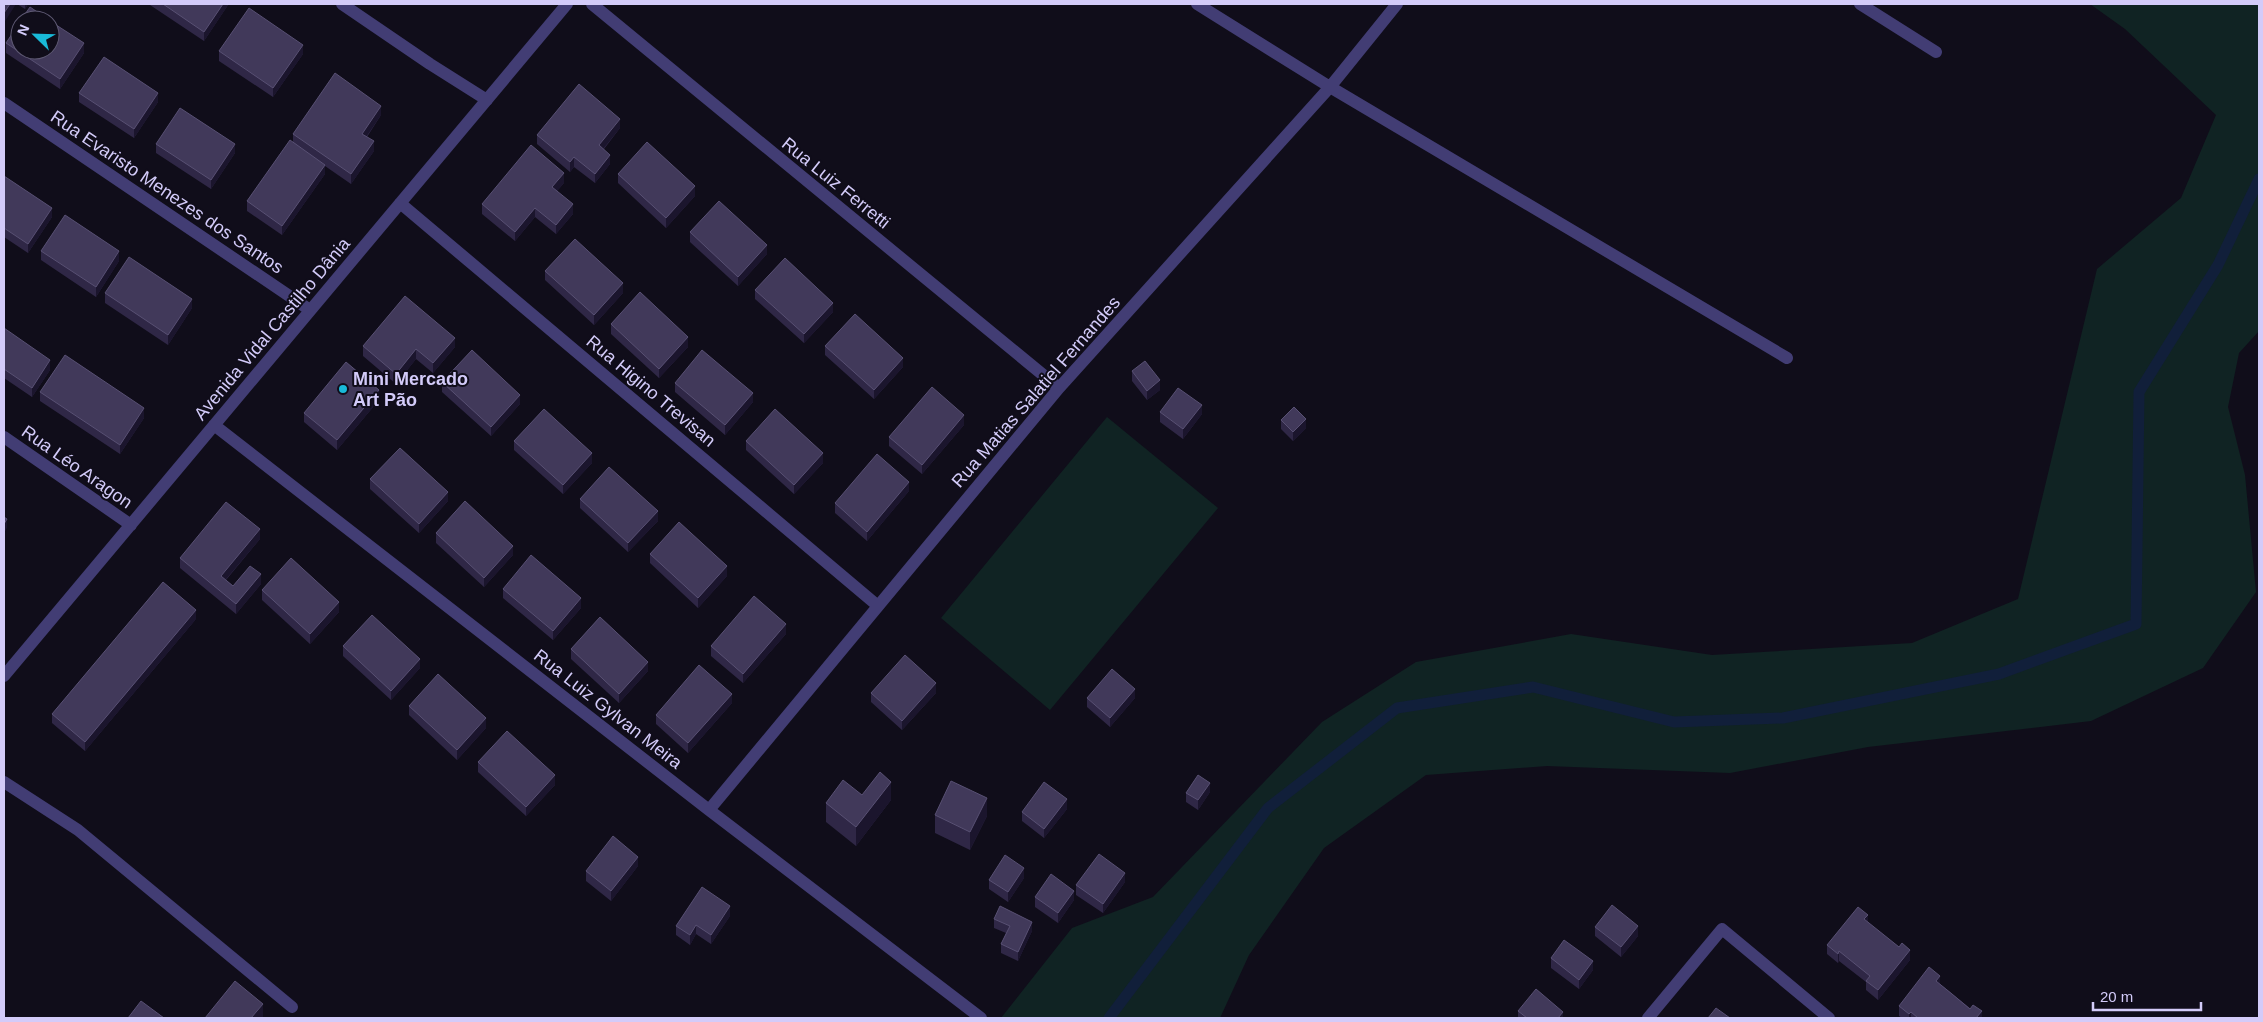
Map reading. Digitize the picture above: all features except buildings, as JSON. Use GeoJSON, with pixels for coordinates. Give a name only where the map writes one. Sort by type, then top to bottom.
{"type":"FeatureCollection","features":[{"type":"Feature","properties":{"kind":"street"},"geometry":{"type":"LineString","coordinates":[[342,4],[487,100]]}},
{"type":"Feature","properties":{"kind":"street","name":"Avenida Vidal Castilho Dânia"},"geometry":{"type":"LineString","coordinates":[[4,676],[567,4]]}},
{"type":"Feature","properties":{"kind":"street","name":"Rua Luiz Ferretti"},"geometry":{"type":"LineString","coordinates":[[592,4],[1059,388]]}},
{"type":"Feature","properties":{"kind":"street"},"geometry":{"type":"LineString","coordinates":[[1197,4],[1330,87],[1787,358]]}},
{"type":"Feature","properties":{"kind":"street","name":"Rua Matias Salatiel Fernandes"},"geometry":{"type":"LineString","coordinates":[[708,810],[1059,388],[1330,87],[1397,4]]}},
{"type":"Feature","properties":{"kind":"street"},"geometry":{"type":"LineString","coordinates":[[1860,4],[1936,52]]}},
{"type":"Feature","properties":{"kind":"street","name":"Rua Evaristo Menezes dos Santos"},"geometry":{"type":"LineString","coordinates":[[4,102],[310,310]]}},
{"type":"Feature","properties":{"kind":"street","name":"Rua Higino Trevisan"},"geometry":{"type":"LineString","coordinates":[[400,203],[878,606]]}},
{"type":"Feature","properties":{"kind":"street","name":"Rua Luiz Gylvan Meira"},"geometry":{"type":"LineString","coordinates":[[214,425],[708,810],[982,1018]]}},
{"type":"Feature","properties":{"kind":"street","name":"Rua Léo Aragon"},"geometry":{"type":"LineString","coordinates":[[4,437],[131,525]]}},
{"type":"Feature","properties":{"kind":"street"},"geometry":{"type":"LineString","coordinates":[[4,782],[78,830],[292,1007]]}},
{"type":"Feature","properties":{"kind":"street"},"geometry":{"type":"LineString","coordinates":[[1648,1018],[1722,929],[1829,1018]]}},
{"type":"Feature","properties":{"kind":"green space"},"geometry":{"type":"Polygon","coordinates":[[[2090,4],[2259,4],[2259,331],[2239,353],[2228,407],[2245,475],[2256,592],[2203,668],[2091,721],[1868,747],[1730,773],[1547,766],[1426,775],[1324,848],[1249,955],[1220,1018],[1001,1018],[1072,928],[1153,897],[1322,722],[1416,662],[1571,634],[1712,655],[1912,643],[2018,599],[2097,269],[2181,198],[2216,115],[2125,29],[2090,4]]]}},
{"type":"Feature","properties":{"kind":"green space"},"geometry":{"type":"Polygon","coordinates":[[[1107,417],[1218,508],[1050,710],[941,618],[1107,417]]]}},
{"type":"Feature","properties":{"kind":"waterway"},"geometry":{"type":"LineString","coordinates":[[1109,1018],[1268,808],[1397,708],[1533,687],[1674,722],[1783,718],[1999,674],[2136,624],[2139,392],[2218,265],[2259,179]]}},
{"type":"Feature","properties":{"kind":"place","name":"Mini Mercado Art Pão"},"geometry":{"type":"Point","coordinates":[343,389]}}]}
